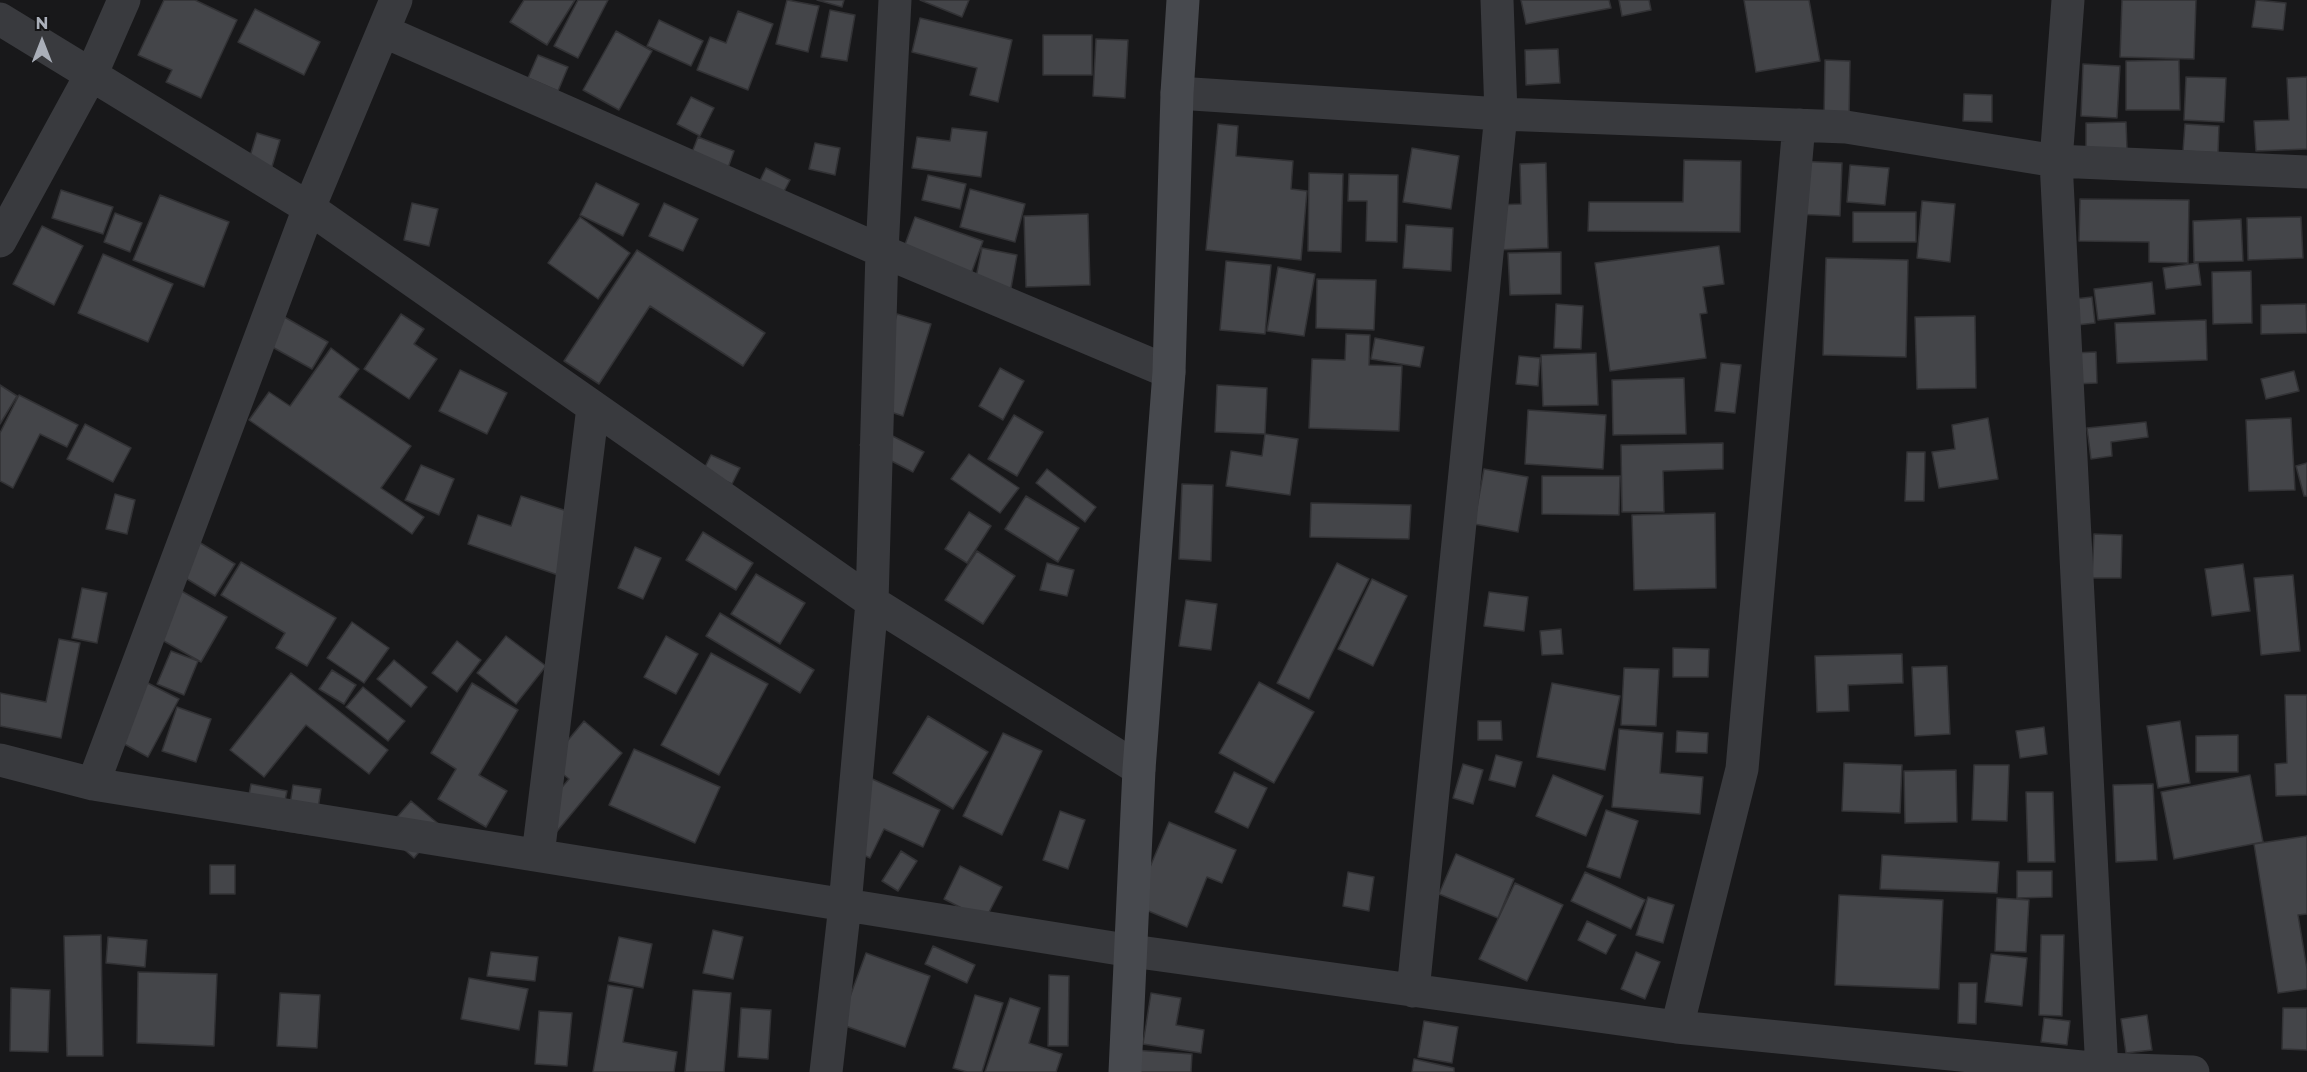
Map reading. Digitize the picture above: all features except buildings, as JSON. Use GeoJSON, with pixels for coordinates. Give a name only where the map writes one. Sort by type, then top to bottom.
{"type":"FeatureCollection","features":[{"type":"Feature","properties":{"kind":"street"},"geometry":{"type":"LineString","coordinates":[[0,241],[92,73],[124,0]]}},
{"type":"Feature","properties":{"kind":"street"},"geometry":{"type":"LineString","coordinates":[[93,784],[309,208],[396,0]]}},
{"type":"Feature","properties":{"kind":"street"},"geometry":{"type":"LineString","coordinates":[[826,1072],[845,905],[872,602],[882,251],[895,0]]}},
{"type":"Feature","properties":{"kind":"street"},"geometry":{"type":"LineString","coordinates":[[1125,1072],[1139,769],[1169,372],[1177,93],[1184,0]]}},
{"type":"Feature","properties":{"kind":"street"},"geometry":{"type":"LineString","coordinates":[[1413,991],[1501,114],[1497,0]]}},
{"type":"Feature","properties":{"kind":"street"},"geometry":{"type":"LineString","coordinates":[[2068,0],[2056,161],[2102,1070]]}},
{"type":"Feature","properties":{"kind":"street"},"geometry":{"type":"LineString","coordinates":[[0,19],[92,73],[309,208],[872,602],[1139,769]]}},
{"type":"Feature","properties":{"kind":"street"},"geometry":{"type":"LineString","coordinates":[[383,31],[882,251],[1169,372]]}},
{"type":"Feature","properties":{"kind":"street"},"geometry":{"type":"LineString","coordinates":[[1177,93],[1501,114],[1846,127],[2056,161],[2307,172]]}},
{"type":"Feature","properties":{"kind":"street"},"geometry":{"type":"LineString","coordinates":[[1677,1027],[1742,768],[1799,125]]}},
{"type":"Feature","properties":{"kind":"street"},"geometry":{"type":"LineString","coordinates":[[537,855],[592,407]]}},
{"type":"Feature","properties":{"kind":"street"},"geometry":{"type":"LineString","coordinates":[[0,760],[93,784],[1132,951],[1413,991],[1677,1027],[2102,1070],[2193,1072]]}}]}
